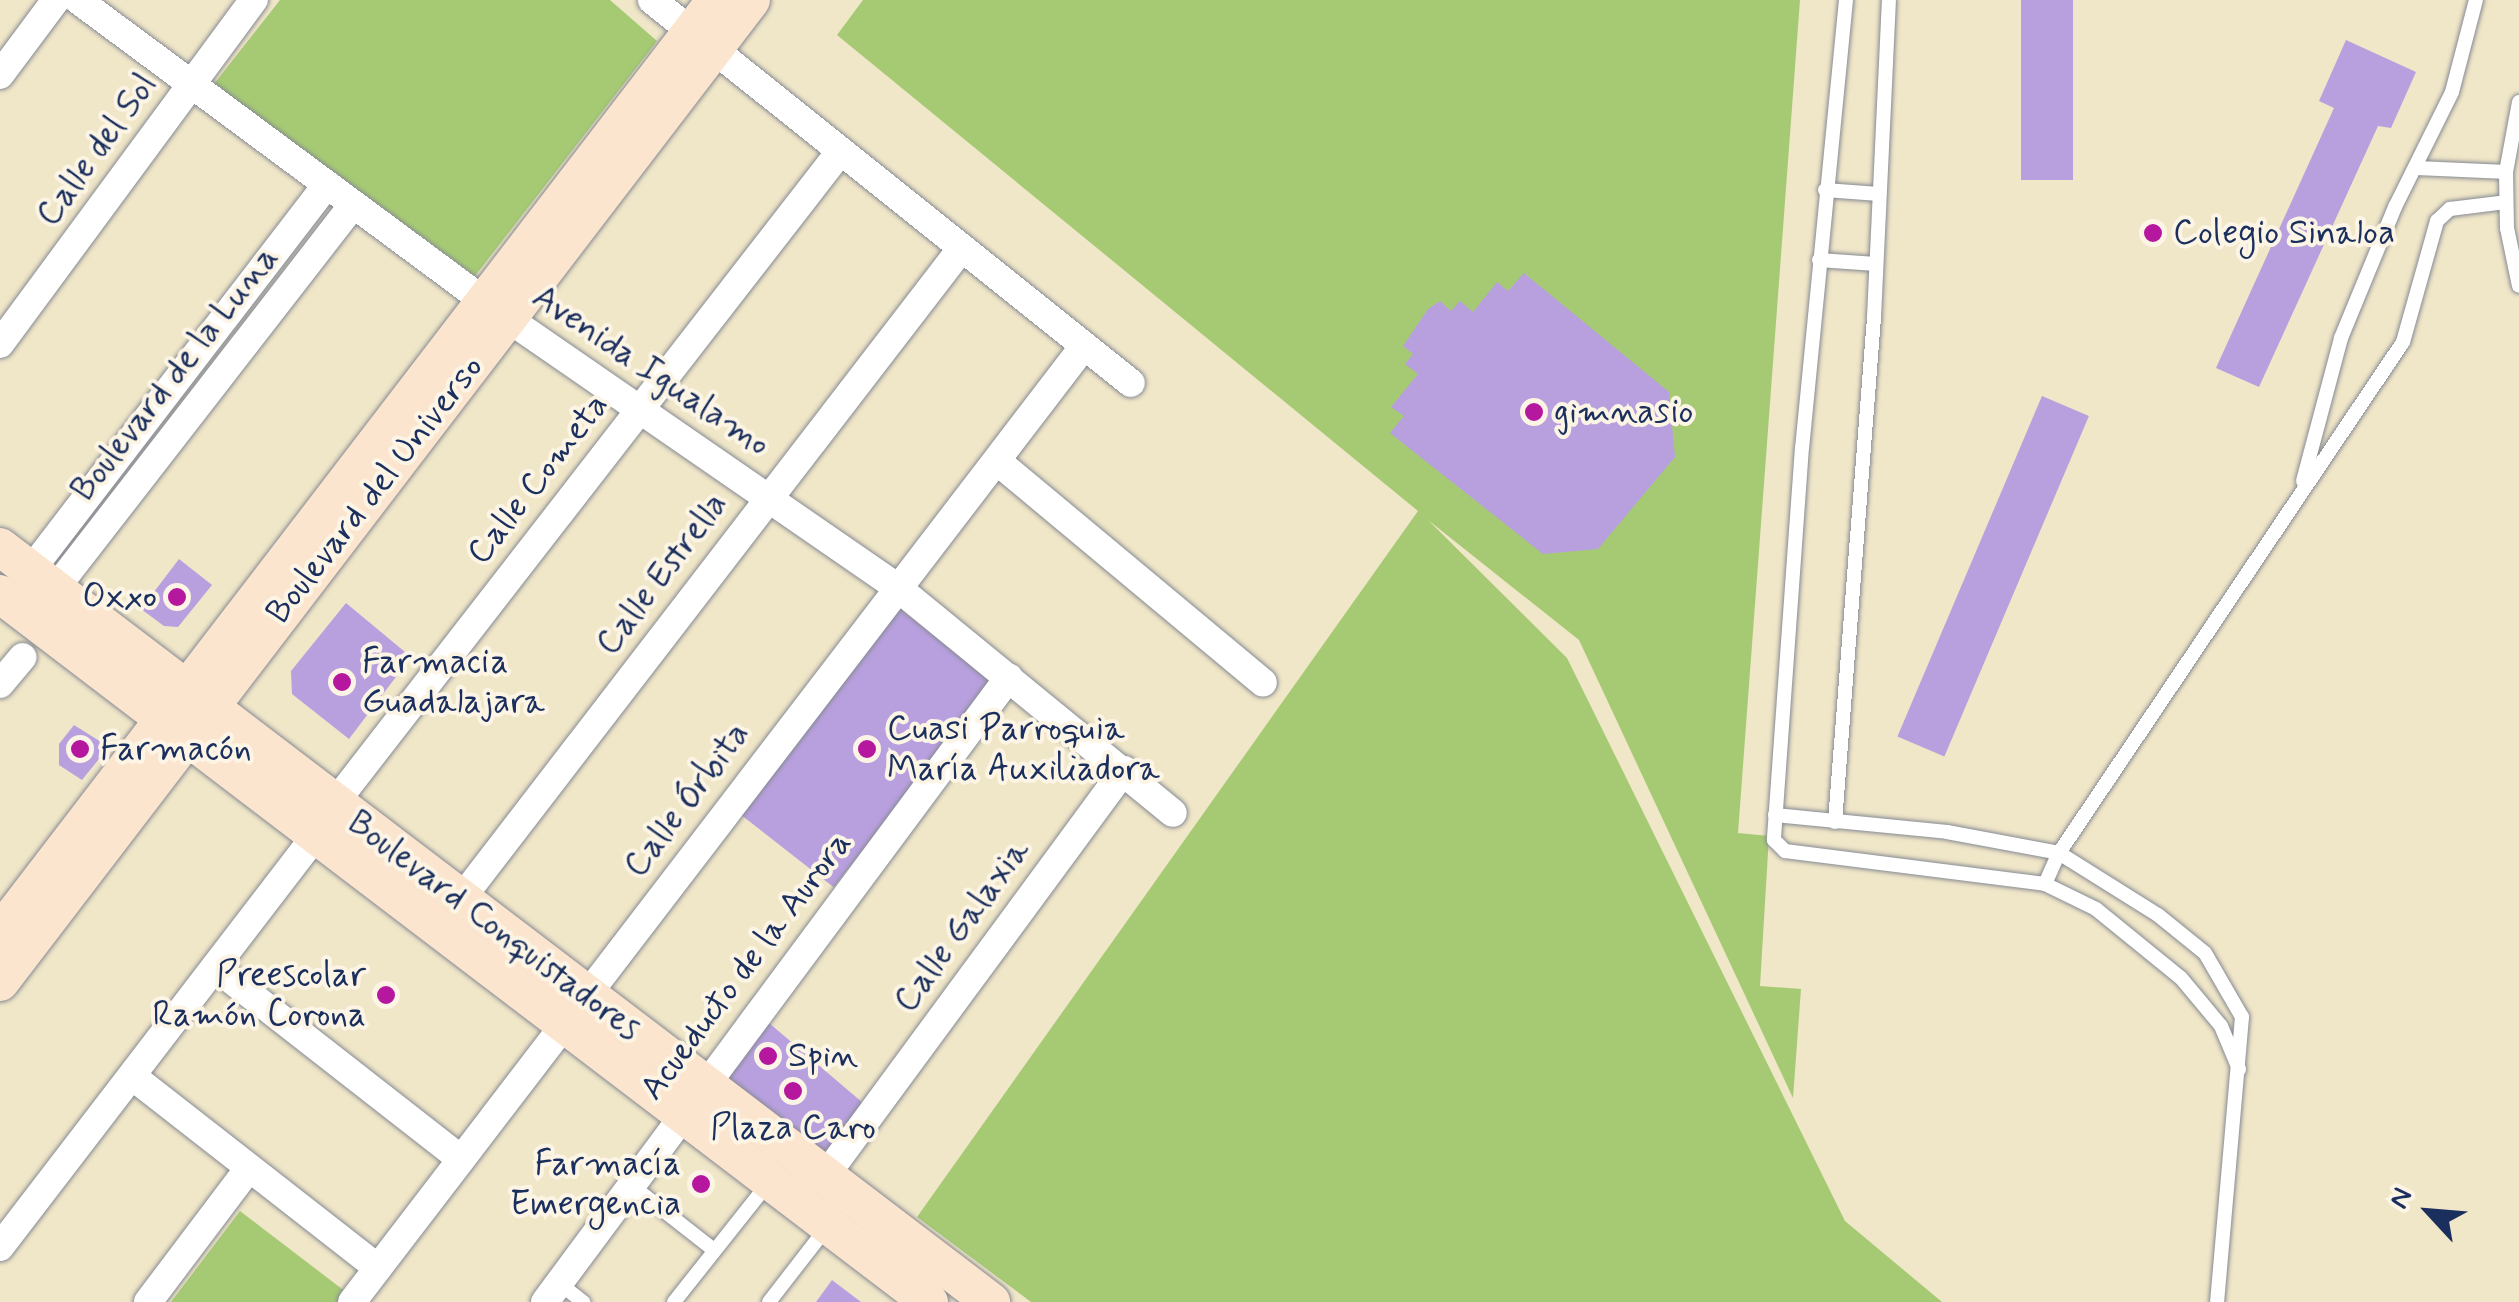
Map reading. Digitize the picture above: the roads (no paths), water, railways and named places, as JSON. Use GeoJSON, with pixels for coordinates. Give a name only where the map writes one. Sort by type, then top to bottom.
{"type":"FeatureCollection","features":[{"type":"Feature","properties":{"kind":"street"},"geometry":{"type":"LineString","coordinates":[[0,75],[56,0]]}},
{"type":"Feature","properties":{"kind":"street","name":"Avenida Igualamo"},"geometry":{"type":"LineString","coordinates":[[78,0],[495,310],[898,588],[1173,813]]}},
{"type":"Feature","properties":{"kind":"street","name":"Calle del Sol"},"geometry":{"type":"LineString","coordinates":[[2,336],[254,0]]}},
{"type":"Feature","properties":{"kind":"street"},"geometry":{"type":"LineString","coordinates":[[652,0],[1131,383]]}},
{"type":"Feature","properties":{"kind":"street","name":"Boulevard del Universo"},"geometry":{"type":"LineString","coordinates":[[702,41],[716,0]]}},
{"type":"Feature","properties":{"kind":"street","name":"Boulevard del Universo"},"geometry":{"type":"LineString","coordinates":[[0,933],[186,712],[702,41],[751,0]]}},
{"type":"Feature","properties":{"kind":"street","name":"Calle Cometa"},"geometry":{"type":"LineString","coordinates":[[0,1247],[839,153]]}},
{"type":"Feature","properties":{"kind":"street","name":"Boulevard de la Luna"},"geometry":{"type":"LineString","coordinates":[[43,580],[138,430],[326,184]]}},
{"type":"Feature","properties":{"kind":"street","name":"Boulevard de la Luna"},"geometry":{"type":"LineString","coordinates":[[43,580],[164,449],[354,204]]}},
{"type":"Feature","properties":{"kind":"street","name":"Calle Estrella"},"geometry":{"type":"LineString","coordinates":[[461,899],[960,249]]}},
{"type":"Feature","properties":{"kind":"street","name":"Calle Órbita"},"geometry":{"type":"LineString","coordinates":[[352,1302],[1084,346]]}},
{"type":"Feature","properties":{"kind":"street"},"geometry":{"type":"LineString","coordinates":[[138,430],[164,449]]}},
{"type":"Feature","properties":{"kind":"street"},"geometry":{"type":"LineString","coordinates":[[997,461],[1263,682]]}},
{"type":"Feature","properties":{"kind":"street","name":"Boulevard Conquistadores"},"geometry":{"type":"LineString","coordinates":[[0,547],[43,580],[186,712],[326,820],[562,1027],[826,1175],[991,1302]]}},
{"type":"Feature","properties":{"kind":"street","name":"Boulevard Conquistadores"},"geometry":{"type":"LineString","coordinates":[[0,594],[186,712]]}},
{"type":"Feature","properties":{"kind":"street"},"geometry":{"type":"LineString","coordinates":[[0,684],[23,657]]}},
{"type":"Feature","properties":{"kind":"street","name":"Acueducto de la Aurora"},"geometry":{"type":"LineString","coordinates":[[552,1292],[1009,677]]}},
{"type":"Feature","properties":{"kind":"street","name":"Boulevard del Universo"},"geometry":{"type":"LineString","coordinates":[[0,982],[186,712]]}},
{"type":"Feature","properties":{"kind":"street","name":"Calle Galaxia"},"geometry":{"type":"LineString","coordinates":[[826,1175],[1124,770]]}},
{"type":"Feature","properties":{"kind":"street","name":"Boulevard Conquistadores"},"geometry":{"type":"LineString","coordinates":[[326,820],[461,899],[586,996],[770,1182],[922,1300]]}},
{"type":"Feature","properties":{"kind":"street"},"geometry":{"type":"LineString","coordinates":[[215,967],[461,1159]]}},
{"type":"Feature","properties":{"kind":"street"},"geometry":{"type":"LineString","coordinates":[[132,1076],[378,1268]]}},
{"type":"Feature","properties":{"kind":"street"},"geometry":{"type":"LineString","coordinates":[[148,1302],[249,1168]]}},
{"type":"Feature","properties":{"kind":"street"},"geometry":{"type":"LineString","coordinates":[[922,1300],[943,1266]]}},
{"type":"Feature","properties":{"kind":"lane"},"geometry":{"type":"LineString","coordinates":[[1846,0],[1825,190],[1774,840],[1785,851],[2045,884],[2096,910],[2181,978],[2221,1026],[2240,1069]]}},
{"type":"Feature","properties":{"kind":"lane"},"geometry":{"type":"LineString","coordinates":[[1835,822],[1876,264],[1889,0]]}},
{"type":"Feature","properties":{"kind":"lane"},"geometry":{"type":"LineString","coordinates":[[2300,491],[2342,338],[2452,92],[2476,0]]}},
{"type":"Feature","properties":{"kind":"lane"},"geometry":{"type":"LineString","coordinates":[[2519,102],[2506,172],[2506,202],[2519,286]]}},
{"type":"Feature","properties":{"kind":"lane"},"geometry":{"type":"LineString","coordinates":[[2418,168],[2506,172]]}},
{"type":"Feature","properties":{"kind":"lane"},"geometry":{"type":"LineString","coordinates":[[1825,190],[1879,194]]}},
{"type":"Feature","properties":{"kind":"lane"},"geometry":{"type":"LineString","coordinates":[[2045,884],[2059,853],[2403,342],[2437,221],[2450,209],[2506,202]]}},
{"type":"Feature","properties":{"kind":"lane"},"geometry":{"type":"LineString","coordinates":[[1820,260],[1876,264]]}},
{"type":"Feature","properties":{"kind":"lane"},"geometry":{"type":"LineString","coordinates":[[1775,816],[2016,841],[2059,853],[2118,888],[2205,953],[2242,1016],[2217,1302]]}},
{"type":"Feature","properties":{"kind":"lane"},"geometry":{"type":"LineString","coordinates":[[674,1302],[770,1182]]}},
{"type":"Feature","properties":{"kind":"lane"},"geometry":{"type":"LineString","coordinates":[[630,1185],[714,1250]]}},
{"type":"Feature","properties":{"kind":"lane"},"geometry":{"type":"LineString","coordinates":[[771,1302],[829,1226]]}},
{"type":"Feature","properties":{"kind":"lane"},"geometry":{"type":"LineString","coordinates":[[552,1292],[582,1302]]}},
{"type":"Feature","properties":{"kind":"place","name":"Colegio Sinaloa"},"geometry":{"type":"Point","coordinates":[2153,233]}},
{"type":"Feature","properties":{"kind":"place","name":"gimnasio"},"geometry":{"type":"Point","coordinates":[1534,412]}},
{"type":"Feature","properties":{"kind":"place","name":"Oxxo"},"geometry":{"type":"Point","coordinates":[177,597]}},
{"type":"Feature","properties":{"kind":"place","name":"Farmacia Guadalajara"},"geometry":{"type":"Point","coordinates":[342,682]}},
{"type":"Feature","properties":{"kind":"place","name":"Farmacón"},"geometry":{"type":"Point","coordinates":[80,749]}},
{"type":"Feature","properties":{"kind":"place","name":"Cuasi Parroquia María Auxiliadora"},"geometry":{"type":"Point","coordinates":[867,749]}},
{"type":"Feature","properties":{"kind":"place","name":"Preescolar Ramón Corona"},"geometry":{"type":"Point","coordinates":[386,995]}},
{"type":"Feature","properties":{"kind":"place","name":"Spin"},"geometry":{"type":"Point","coordinates":[768,1056]}},
{"type":"Feature","properties":{"kind":"place","name":"Plaza Caro"},"geometry":{"type":"Point","coordinates":[793,1091]}},
{"type":"Feature","properties":{"kind":"place","name":"Farmacía Emergencia"},"geometry":{"type":"Point","coordinates":[701,1184]}}]}
